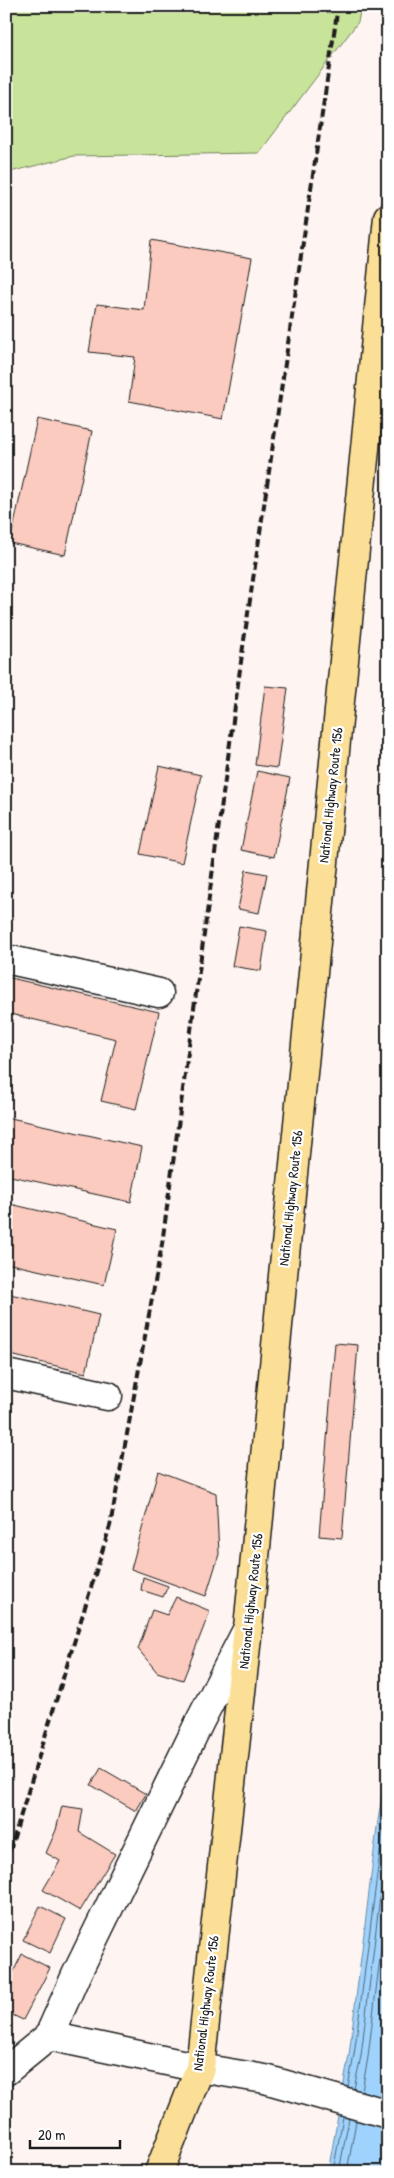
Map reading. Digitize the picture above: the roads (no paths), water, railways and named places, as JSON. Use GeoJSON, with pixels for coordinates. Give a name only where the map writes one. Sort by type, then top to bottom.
{"type":"FeatureCollection","features":[{"type":"Feature","properties":{"kind":"highway","name":"National Highway Route 156"},"geometry":{"type":"LineString","coordinates":[[159,2172],[200,2068],[248,1628],[388,217]]}},
{"type":"Feature","properties":{"kind":"street"},"geometry":{"type":"LineString","coordinates":[[6,959],[159,993]]}},
{"type":"Feature","properties":{"kind":"street"},"geometry":{"type":"LineString","coordinates":[[6,1374],[108,1396]]}},
{"type":"Feature","properties":{"kind":"street"},"geometry":{"type":"LineString","coordinates":[[6,2071],[49,2036],[76,1975],[200,1721],[248,1628]]}},
{"type":"Feature","properties":{"kind":"street"},"geometry":{"type":"LineString","coordinates":[[49,2036],[200,2068],[265,2079],[388,2114]]}},
{"type":"Feature","properties":{"kind":"water"},"geometry":{"type":"Polygon","coordinates":[[[388,1758],[388,2172],[328,2172],[349,2055],[377,1827],[388,1758]]]}},
{"type":"Feature","properties":{"kind":"railway"},"geometry":{"type":"LineString","coordinates":[[6,1863],[110,1526],[162,1244],[243,647],[338,6]]}}]}
